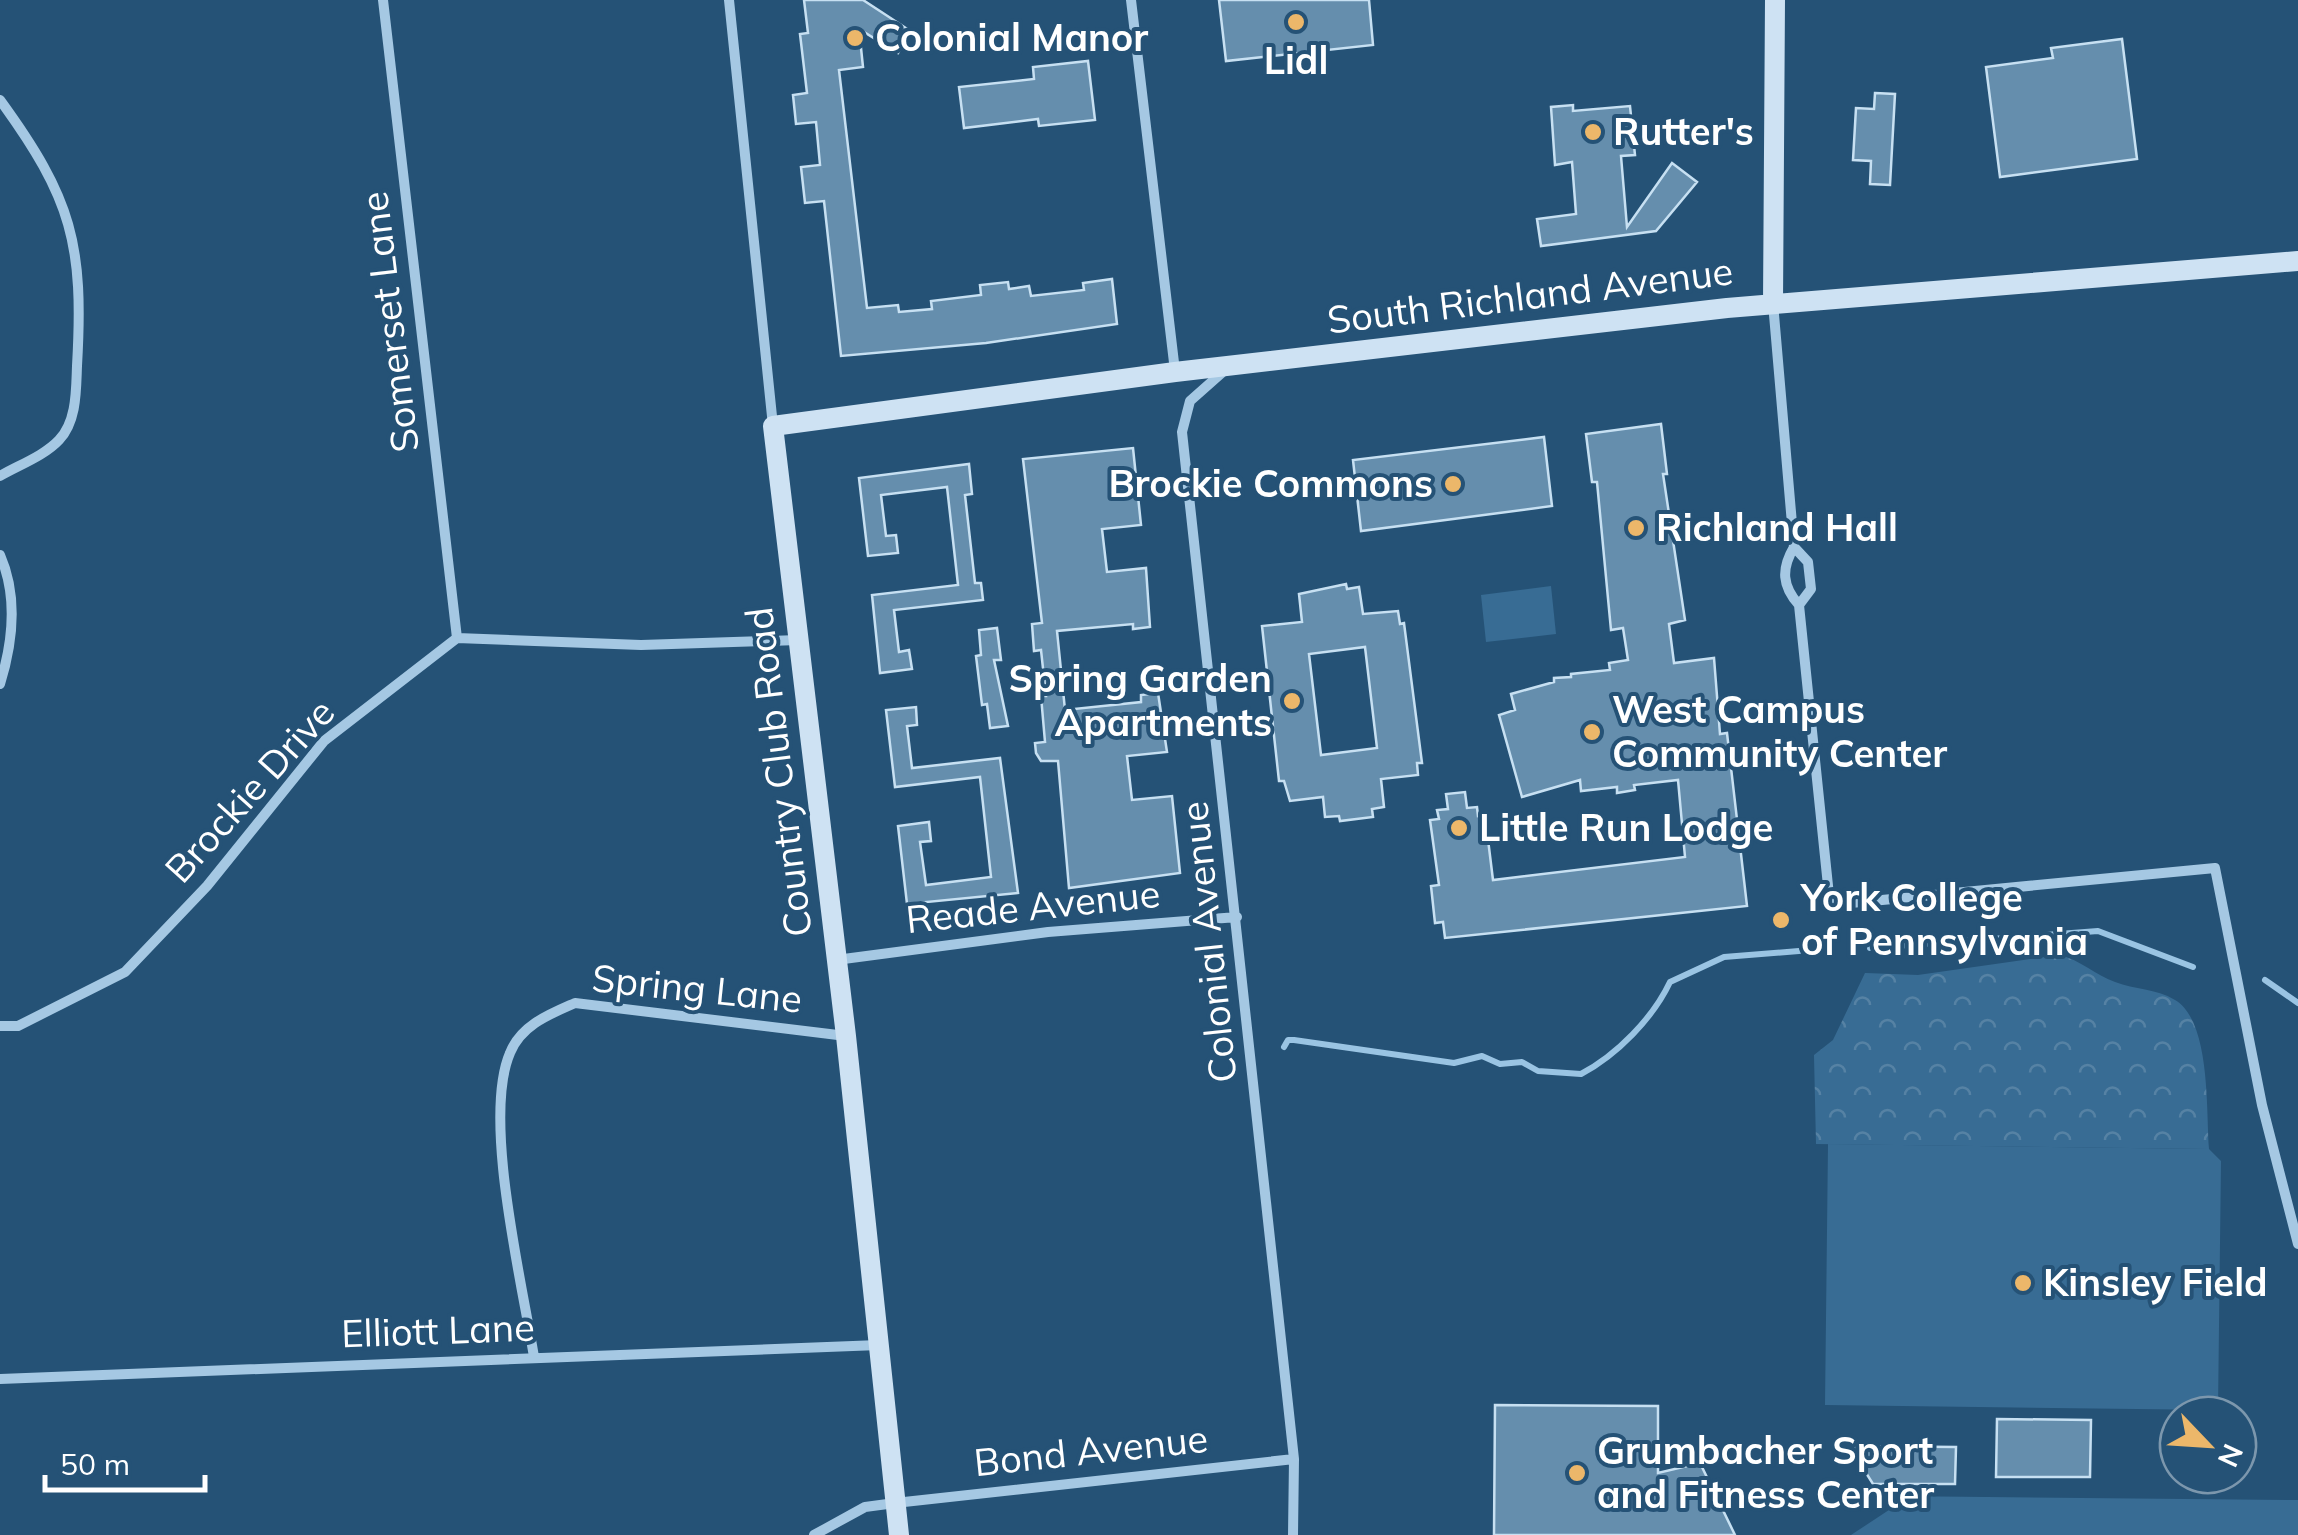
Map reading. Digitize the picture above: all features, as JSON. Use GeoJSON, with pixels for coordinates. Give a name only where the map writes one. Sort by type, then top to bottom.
{"type":"FeatureCollection","features":[{"type":"Feature","properties":{"kind":"main road"},"geometry":{"type":"LineString","coordinates":[[1772,303],[1776,0]]}},
{"type":"Feature","properties":{"kind":"main road","name":"South Richland Avenue"},"geometry":{"type":"LineString","coordinates":[[773,426],[1174,372],[1772,303],[2298,261]]}},
{"type":"Feature","properties":{"kind":"main road","name":"Country Club Road"},"geometry":{"type":"LineString","coordinates":[[773,426],[846,1036],[899,1535]]}},
{"type":"Feature","properties":{"kind":"street","name":"Somerset Lane"},"geometry":{"type":"LineString","coordinates":[[383,0],[457,638]]}},
{"type":"Feature","properties":{"kind":"street","name":"Country Club Road"},"geometry":{"type":"LineString","coordinates":[[729,0],[773,426]]}},
{"type":"Feature","properties":{"kind":"street"},"geometry":{"type":"LineString","coordinates":[[1131,0],[1174,372]]}},
{"type":"Feature","properties":{"kind":"street"},"geometry":{"type":"LineString","coordinates":[[0,100],[27,137],[66,212],[75,240],[80,310],[69,426],[40,454],[0,476]]}},
{"type":"Feature","properties":{"kind":"street"},"geometry":{"type":"LineString","coordinates":[[1772,303],[1794,548],[1784,564],[1788,592],[1799,605],[1830,905],[2214,868],[2262,1104],[2298,1244]]}},
{"type":"Feature","properties":{"kind":"street","name":"Colonial Avenue"},"geometry":{"type":"LineString","coordinates":[[1232,366],[1190,401],[1182,432],[1294,1459],[1293,1535]]}},
{"type":"Feature","properties":{"kind":"street"},"geometry":{"type":"LineString","coordinates":[[1794,548],[1808,562],[1812,589],[1799,605]]}},
{"type":"Feature","properties":{"kind":"street"},"geometry":{"type":"LineString","coordinates":[[0,555],[8,574],[12,623],[0,684]]}},
{"type":"Feature","properties":{"kind":"street"},"geometry":{"type":"LineString","coordinates":[[457,638],[641,645],[798,640]]}},
{"type":"Feature","properties":{"kind":"street","name":"Brockie Drive"},"geometry":{"type":"LineString","coordinates":[[0,1026],[18,1026],[125,972],[207,886],[324,742],[457,638]]}},
{"type":"Feature","properties":{"kind":"street","name":"Reade Avenue"},"geometry":{"type":"LineString","coordinates":[[836,960],[1048,932],[1237,917]]}},
{"type":"Feature","properties":{"kind":"street","name":"Spring Lane"},"geometry":{"type":"LineString","coordinates":[[534,1357],[498,1127],[500,1087],[510,1049],[535,1021],[575,1003],[846,1036]]}},
{"type":"Feature","properties":{"kind":"street","name":"Elliott Lane"},"geometry":{"type":"LineString","coordinates":[[0,1379],[878,1345]]}},
{"type":"Feature","properties":{"kind":"street","name":"Bond Avenue"},"geometry":{"type":"LineString","coordinates":[[814,1535],[866,1508],[895,1502],[1294,1459]]}},
{"type":"Feature","properties":{"kind":"green space"},"geometry":{"type":"Polygon","coordinates":[[[1551,586],[1556,634],[1486,642],[1481,595],[1551,586]]]}},
{"type":"Feature","properties":{"kind":"green space"},"geometry":{"type":"Polygon","coordinates":[[[2059,955],[2115,982],[2168,996],[2187,1011],[2201,1046],[2209,1149],[1816,1144],[1814,1055],[1833,1040],[1865,973],[1918,975],[2059,955]]]}},
{"type":"Feature","properties":{"kind":"green space","name":"Kinsley Field"},"geometry":{"type":"Polygon","coordinates":[[[1828,1144],[2209,1149],[2221,1161],[2218,1395],[2158,1395],[2158,1409],[1825,1405],[1828,1144]]]}},
{"type":"Feature","properties":{"kind":"green space"},"geometry":{"type":"Polygon","coordinates":[[[1892,1496],[2298,1500],[2298,1535],[1851,1535],[1892,1508],[1892,1496]]]}},
{"type":"Feature","properties":{"kind":"building"},"geometry":{"type":"Polygon","coordinates":[[[804,0],[863,0],[912,32],[898,53],[859,29],[863,67],[839,70],[867,308],[898,305],[899,312],[932,309],[931,301],[981,295],[980,285],[1008,282],[1009,289],[1029,286],[1031,296],[1084,290],[1083,283],[1112,279],[1117,324],[986,343],[841,356],[824,201],[805,203],[801,167],[820,165],[816,122],[796,124],[793,95],[807,93],[800,34],[808,33],[804,0]]]}},
{"type":"Feature","properties":{"kind":"building","name":"Lidl"},"geometry":{"type":"Polygon","coordinates":[[[1219,0],[1369,0],[1373,45],[1226,61],[1219,0]]]}},
{"type":"Feature","properties":{"kind":"building"},"geometry":{"type":"Polygon","coordinates":[[[2122,39],[2137,159],[2000,177],[1986,67],[2053,58],[2051,48],[2122,39]]]}},
{"type":"Feature","properties":{"kind":"building"},"geometry":{"type":"Polygon","coordinates":[[[1088,61],[1095,120],[1039,126],[1038,119],[964,128],[959,87],[1034,79],[1033,67],[1088,61]]]}},
{"type":"Feature","properties":{"kind":"building"},"geometry":{"type":"Polygon","coordinates":[[[1875,93],[1895,94],[1890,185],[1870,184],[1871,161],[1853,160],[1856,108],[1874,109],[1875,93]]]}},
{"type":"Feature","properties":{"kind":"building"},"geometry":{"type":"Polygon","coordinates":[[[1573,105],[1573,111],[1630,106],[1635,155],[1621,156],[1627,227],[1672,163],[1697,182],[1656,231],[1541,246],[1537,219],[1576,214],[1572,162],[1555,165],[1551,107],[1573,105]]]}},
{"type":"Feature","properties":{"kind":"building"},"geometry":{"type":"Polygon","coordinates":[[[1661,424],[1667,474],[1663,474],[1685,620],[1669,624],[1674,663],[1714,658],[1720,734],[1727,733],[1747,906],[1445,938],[1443,922],[1435,923],[1431,886],[1439,885],[1430,820],[1439,819],[1437,810],[1448,809],[1446,794],[1465,792],[1467,808],[1477,807],[1478,816],[1485,815],[1493,880],[1685,857],[1678,780],[1634,785],[1635,790],[1617,793],[1617,787],[1581,791],[1580,780],[1522,797],[1499,715],[1515,710],[1511,694],[1554,682],[1554,678],[1610,670],[1609,663],[1628,660],[1623,628],[1611,630],[1597,482],[1592,482],[1586,434],[1661,424]]]}},
{"type":"Feature","properties":{"kind":"building","name":"Brockie Commons"},"geometry":{"type":"Polygon","coordinates":[[[1544,437],[1552,506],[1361,531],[1353,460],[1544,437]]]}},
{"type":"Feature","properties":{"kind":"building"},"geometry":{"type":"Polygon","coordinates":[[[1133,448],[1141,525],[1102,529],[1107,572],[1146,568],[1150,627],[1133,629],[1133,624],[1057,631],[1065,710],[1141,702],[1141,695],[1158,693],[1167,752],[1127,756],[1132,800],[1172,796],[1180,873],[1069,888],[1058,761],[1041,761],[1036,753],[1035,743],[1045,742],[1041,696],[1046,696],[1041,650],[1034,651],[1032,624],[1042,623],[1023,459],[1133,448]]]}},
{"type":"Feature","properties":{"kind":"building"},"geometry":{"type":"Polygon","coordinates":[[[969,464],[972,494],[965,495],[975,583],[981,583],[983,600],[894,610],[899,652],[909,650],[912,669],[880,673],[872,595],[958,585],[947,487],[881,495],[886,536],[896,535],[898,553],[868,556],[859,478],[969,464]]]}},
{"type":"Feature","properties":{"kind":"building","name":"Spring Garden Apartments"},"geometry":{"type":"Polygon","coordinates":[[[1346,584],[1347,589],[1359,587],[1363,614],[1398,611],[1400,624],[1404,623],[1422,763],[1417,763],[1418,775],[1381,779],[1384,807],[1372,809],[1373,817],[1340,821],[1339,816],[1325,817],[1323,797],[1290,801],[1284,781],[1279,781],[1262,626],[1302,622],[1299,594],[1346,584]],[[1365,647],[1309,654],[1321,755],[1377,748],[1365,647]]]}},
{"type":"Feature","properties":{"kind":"building"},"geometry":{"type":"Polygon","coordinates":[[[997,628],[1001,660],[994,660],[1008,726],[990,728],[987,704],[982,705],[976,656],[981,655],[979,630],[997,628]]]}},
{"type":"Feature","properties":{"kind":"building"},"geometry":{"type":"Polygon","coordinates":[[[916,707],[917,725],[907,726],[912,768],[1000,758],[1018,893],[907,904],[898,826],[929,822],[931,841],[920,842],[926,885],[991,877],[980,777],[895,787],[886,710],[916,707]]]}},
{"type":"Feature","properties":{"kind":"building","name":"Grumbacher Sport and Fitness Center"},"geometry":{"type":"Polygon","coordinates":[[[1495,1405],[1658,1406],[1658,1473],[1700,1463],[1735,1535],[1494,1535],[1495,1405]]]}},
{"type":"Feature","properties":{"kind":"building"},"geometry":{"type":"Polygon","coordinates":[[[1997,1419],[2091,1420],[2090,1477],[1996,1477],[1997,1419]]]}},
{"type":"Feature","properties":{"kind":"building"},"geometry":{"type":"Polygon","coordinates":[[[1849,1446],[1956,1447],[1955,1484],[1873,1484],[1849,1446]]]}},
{"type":"Feature","properties":{"kind":"waterway"},"geometry":{"type":"LineString","coordinates":[[1870,948],[2098,931],[2193,967]]}},
{"type":"Feature","properties":{"kind":"waterway"},"geometry":{"type":"LineString","coordinates":[[1284,1047],[1288,1040],[1294,1040],[1454,1063],[1482,1056],[1500,1064],[1522,1062],[1538,1071],[1581,1074],[1633,1034],[1670,982],[1724,957],[1799,951]]}},
{"type":"Feature","properties":{"kind":"waterway"},"geometry":{"type":"LineString","coordinates":[[2265,980],[2298,1003]]}},
{"type":"Feature","properties":{"kind":"place","name":"Lidl"},"geometry":{"type":"Point","coordinates":[1296,22]}},
{"type":"Feature","properties":{"kind":"place","name":"Colonial Manor"},"geometry":{"type":"Point","coordinates":[855,38]}},
{"type":"Feature","properties":{"kind":"place","name":"Rutter's"},"geometry":{"type":"Point","coordinates":[1593,132]}},
{"type":"Feature","properties":{"kind":"place","name":"Brockie Commons"},"geometry":{"type":"Point","coordinates":[1453,484]}},
{"type":"Feature","properties":{"kind":"place","name":"Richland Hall"},"geometry":{"type":"Point","coordinates":[1636,528]}},
{"type":"Feature","properties":{"kind":"place","name":"Spring Garden Apartments"},"geometry":{"type":"Point","coordinates":[1292,701]}},
{"type":"Feature","properties":{"kind":"place","name":"West Campus Community Center"},"geometry":{"type":"Point","coordinates":[1592,732]}},
{"type":"Feature","properties":{"kind":"place","name":"Little Run Lodge"},"geometry":{"type":"Point","coordinates":[1459,828]}},
{"type":"Feature","properties":{"kind":"place","name":"York College of Pennsylvania"},"geometry":{"type":"Point","coordinates":[1781,920]}},
{"type":"Feature","properties":{"kind":"place","name":"Kinsley Field"},"geometry":{"type":"Point","coordinates":[2023,1283]}},
{"type":"Feature","properties":{"kind":"place","name":"Grumbacher Sport and Fitness Center"},"geometry":{"type":"Point","coordinates":[1577,1473]}}]}
